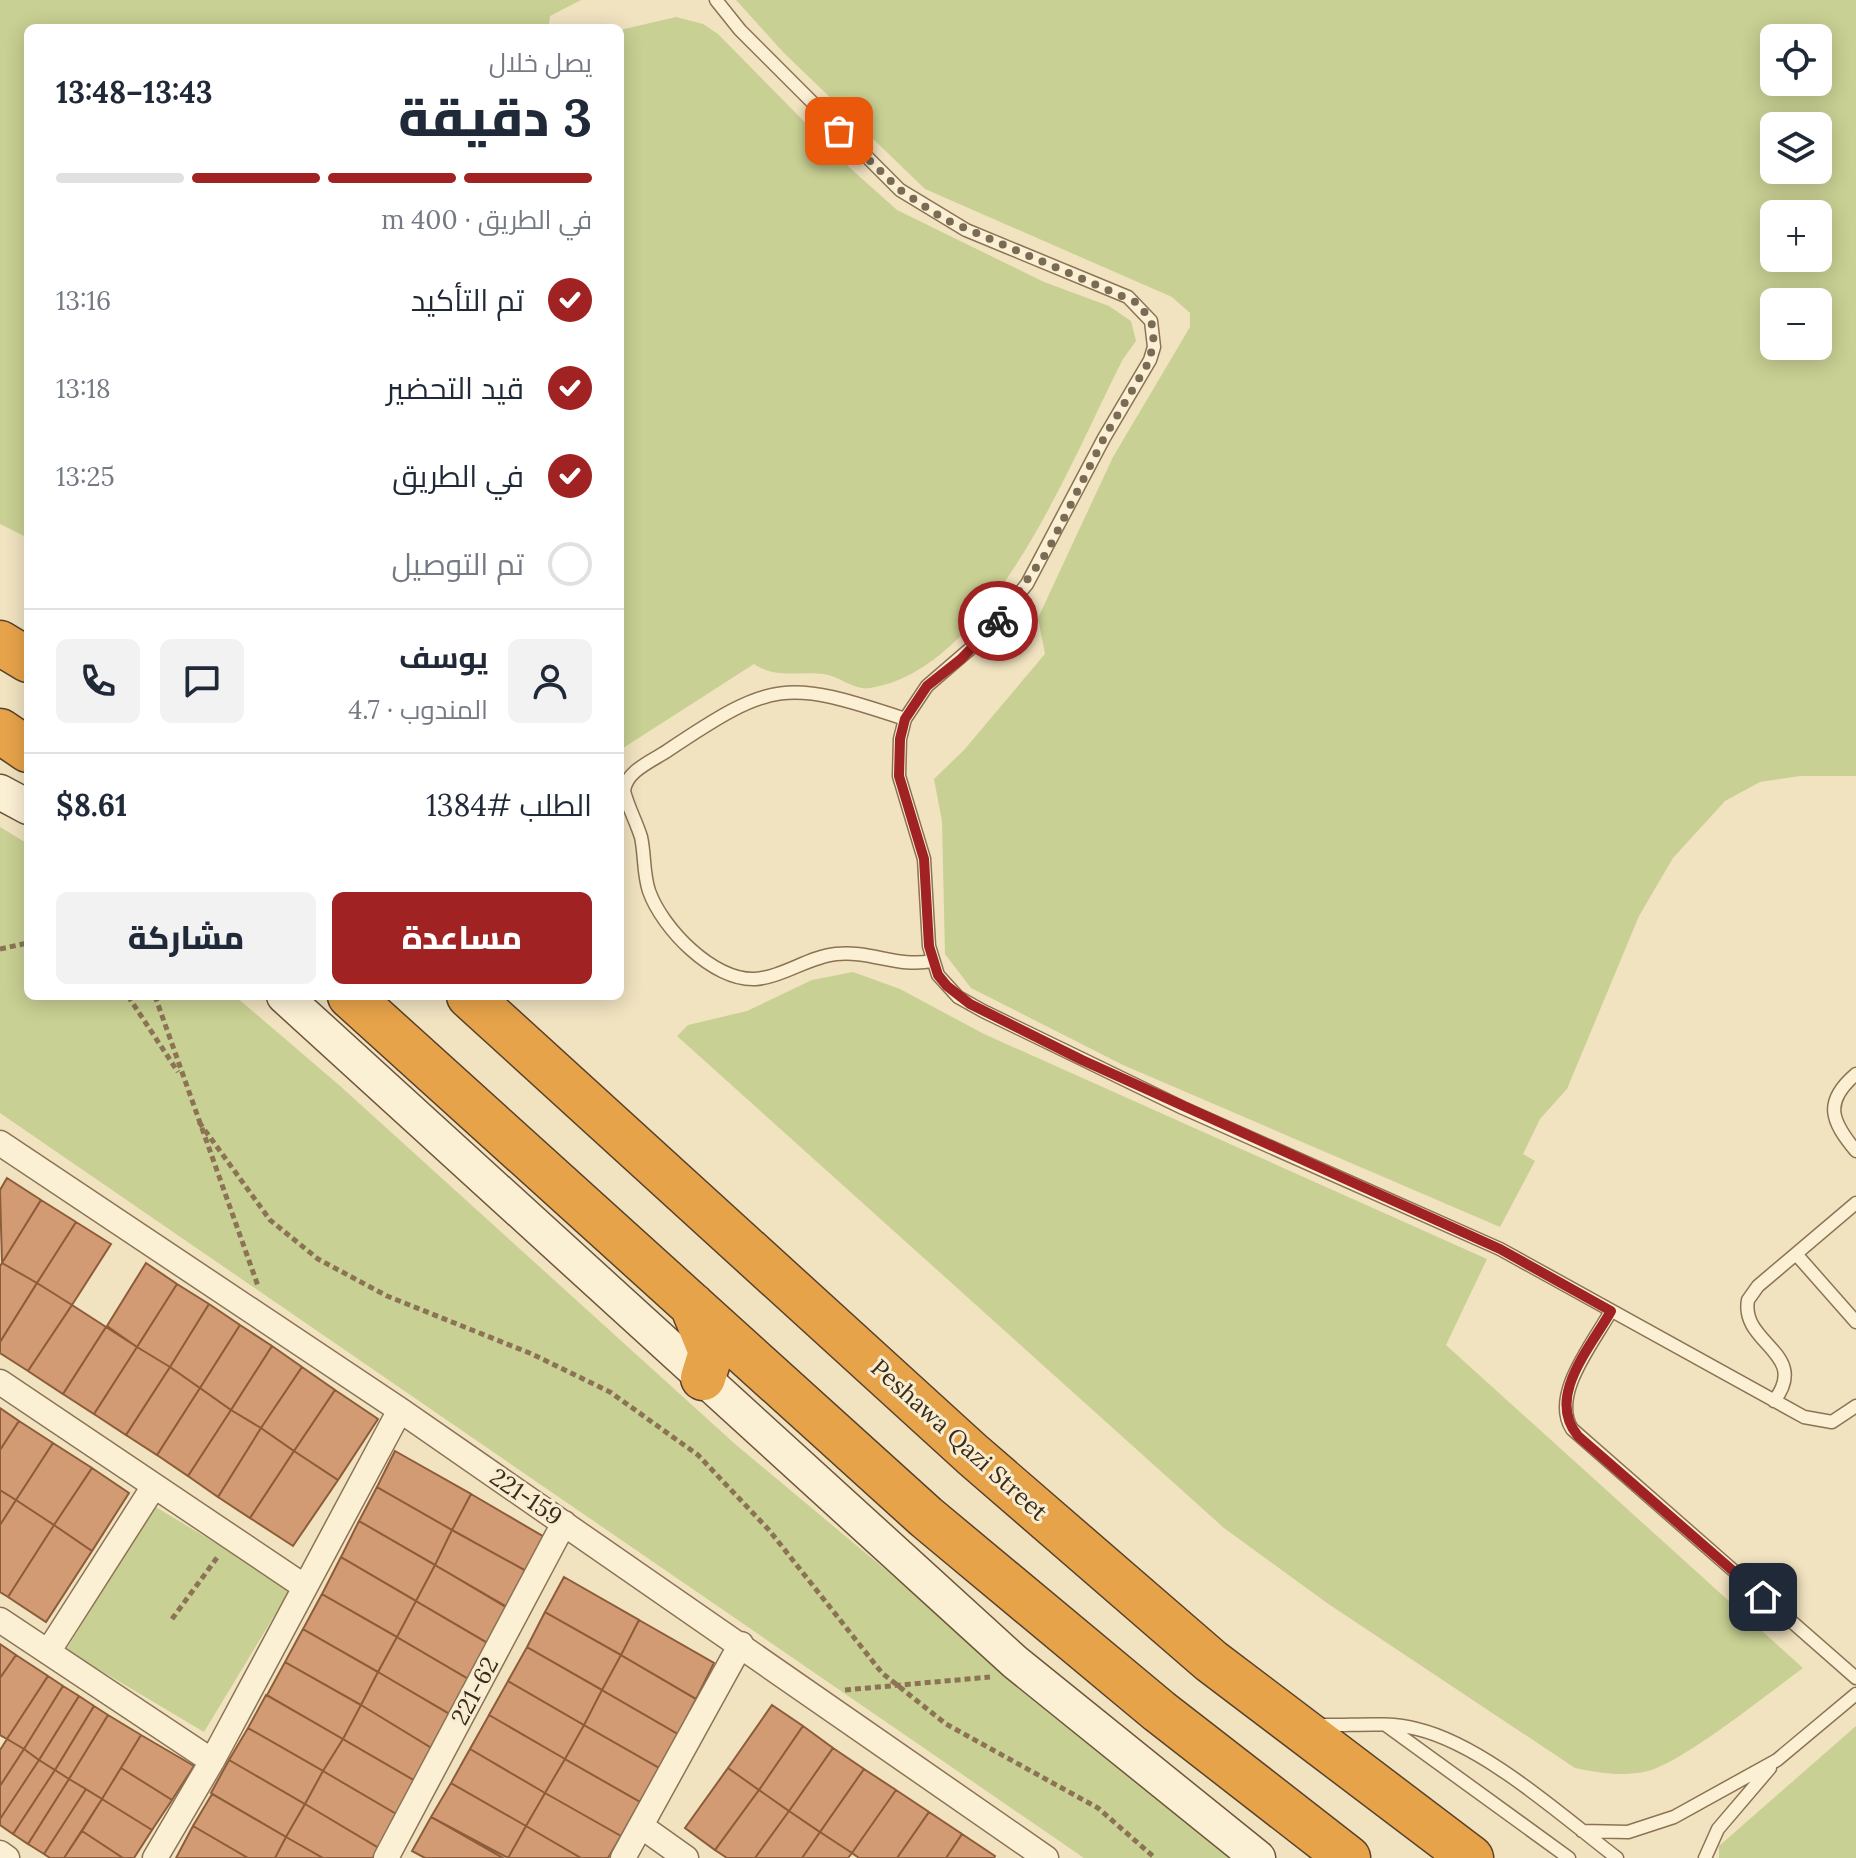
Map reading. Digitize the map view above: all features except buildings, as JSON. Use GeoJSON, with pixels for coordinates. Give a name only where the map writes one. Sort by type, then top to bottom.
{"type":"FeatureCollection","features":[{"type":"Feature","properties":{"kind":"highway"},"geometry":{"type":"LineString","coordinates":[[0,643],[24,658]]}},
{"type":"Feature","properties":{"kind":"highway"},"geometry":{"type":"LineString","coordinates":[[354,1000],[926,1517],[1159,1711],[1348,1858]]}},
{"type":"Feature","properties":{"kind":"highway","name":"Peshawa Qazi Street"},"geometry":{"type":"LineString","coordinates":[[473,1000],[973,1455],[1211,1661],[1471,1858]]}},
{"type":"Feature","properties":{"kind":"highway"},"geometry":{"type":"LineString","coordinates":[[691,1303],[711,1352],[703,1378]]}},
{"type":"Feature","properties":{"kind":"main road"},"geometry":{"type":"LineString","coordinates":[[0,792],[24,805]]}},
{"type":"Feature","properties":{"kind":"main road"},"geometry":{"type":"LineString","coordinates":[[288,1000],[1015,1662],[1258,1858]]}},
{"type":"Feature","properties":{"kind":"street","name":"221-159"},"geometry":{"type":"LineString","coordinates":[[0,1143],[400,1410],[1046,1858]]}},
{"type":"Feature","properties":{"kind":"street"},"geometry":{"type":"LineString","coordinates":[[0,1382],[305,1587]]}},
{"type":"Feature","properties":{"kind":"street"},"geometry":{"type":"LineString","coordinates":[[155,1858],[212,1761],[400,1410]]}},
{"type":"Feature","properties":{"kind":"street"},"geometry":{"type":"LineString","coordinates":[[48,1652],[154,1486]]}},
{"type":"Feature","properties":{"kind":"street","name":"221-62"},"geometry":{"type":"LineString","coordinates":[[386,1858],[564,1523]]}},
{"type":"Feature","properties":{"kind":"street"},"geometry":{"type":"LineString","coordinates":[[0,1620],[212,1761]]}},
{"type":"Feature","properties":{"kind":"street"},"geometry":{"type":"LineString","coordinates":[[623,1858],[741,1644]]}},
{"type":"Feature","properties":{"kind":"street"},"geometry":{"type":"LineString","coordinates":[[641,1826],[686,1858]]}},
{"type":"Feature","properties":{"kind":"street"},"geometry":{"type":"LineString","coordinates":[[0,1853],[7,1858]]}},
{"type":"Feature","properties":{"kind":"lane"},"geometry":{"type":"LineString","coordinates":[[716,0],[740,30],[900,190],[966,230],[1128,297],[1151,321],[1154,347],[1150,360],[1104,438],[1040,562],[1000,619],[961,659],[927,686],[905,719],[899,748],[899,776],[924,859],[932,961],[947,986],[983,1011],[1183,1108],[1500,1249],[1774,1401],[1823,1423],[1841,1419],[1856,1406]]}},
{"type":"Feature","properties":{"kind":"lane"},"geometry":{"type":"LineString","coordinates":[[905,719],[820,693],[801,691],[763,695],[727,710],[633,773],[624,791],[642,841],[652,898],[701,960],[713,969],[727,976],[758,979],[803,961],[837,954],[877,955],[915,964],[932,961]]}},
{"type":"Feature","properties":{"kind":"lane"},"geometry":{"type":"LineString","coordinates":[[1856,1074],[1841,1087],[1834,1107],[1838,1127],[1856,1151]]}},
{"type":"Feature","properties":{"kind":"lane"},"geometry":{"type":"LineString","coordinates":[[1774,1401],[1782,1391],[1785,1371],[1782,1361],[1751,1326],[1746,1309],[1752,1292],[1856,1203]]}},
{"type":"Feature","properties":{"kind":"lane"},"geometry":{"type":"LineString","coordinates":[[1796,1254],[1856,1322]]}},
{"type":"Feature","properties":{"kind":"lane"},"geometry":{"type":"LineString","coordinates":[[1611,1311],[1565,1395],[1565,1412],[1572,1429],[1856,1678]]}},
{"type":"Feature","properties":{"kind":"lane"},"geometry":{"type":"LineString","coordinates":[[1705,1858],[1718,1829],[1777,1760],[1856,1694]]}},
{"type":"Feature","properties":{"kind":"lane"},"geometry":{"type":"LineString","coordinates":[[1296,1725],[1417,1729],[1454,1742],[1514,1780],[1617,1858]]}},
{"type":"Feature","properties":{"kind":"lane"},"geometry":{"type":"LineString","coordinates":[[1387,1726],[1569,1858]]}},
{"type":"Feature","properties":{"kind":"lane"},"geometry":{"type":"LineString","coordinates":[[1582,1831],[1607,1834],[1650,1828],[1777,1760]]}},
{"type":"Feature","properties":{"kind":"path"},"geometry":{"type":"LineString","coordinates":[[0,949],[24,944]]}},
{"type":"Feature","properties":{"kind":"path"},"geometry":{"type":"LineString","coordinates":[[131,1000],[184,1080]]}},
{"type":"Feature","properties":{"kind":"path"},"geometry":{"type":"LineString","coordinates":[[156,1000],[259,1291]]}},
{"type":"Feature","properties":{"kind":"path"},"geometry":{"type":"LineString","coordinates":[[199,1122],[270,1220],[318,1259],[387,1296],[532,1354],[610,1392],[698,1455],[769,1530],[882,1673],[895,1685],[946,1724],[1098,1808],[1155,1858]]}},
{"type":"Feature","properties":{"kind":"path"},"geometry":{"type":"LineString","coordinates":[[172,1619],[231,1538]]}},
{"type":"Feature","properties":{"kind":"path"},"geometry":{"type":"LineString","coordinates":[[838,1690],[1000,1677]]}},
{"type":"Feature","properties":{"kind":"green space"},"geometry":{"type":"Polygon","coordinates":[[[0,0],[581,0],[550,16],[549,24],[24,24],[24,536],[0,524],[0,0]]]}},
{"type":"Feature","properties":{"kind":"green space"},"geometry":{"type":"Polygon","coordinates":[[[736,0],[1856,0],[1856,776],[1800,776],[1760,782],[1725,801],[1673,858],[1639,916],[1567,1089],[1540,1119],[1523,1154],[1535,1161],[1500,1227],[1123,1065],[971,988],[945,954],[942,821],[934,779],[964,750],[1045,654],[1038,618],[1113,457],[1190,327],[1190,313],[1172,297],[925,189],[783,52],[736,0]]]}},
{"type":"Feature","properties":{"kind":"green space"},"geometry":{"type":"Polygon","coordinates":[[[676,17],[703,24],[718,34],[850,168],[897,210],[1044,282],[1109,306],[1131,321],[1136,341],[1123,359],[1053,502],[1023,554],[990,602],[954,642],[914,672],[870,688],[824,674],[779,673],[754,664],[624,747],[624,29],[676,17]]]}},
{"type":"Feature","properties":{"kind":"green space"},"geometry":{"type":"Polygon","coordinates":[[[0,827],[24,842],[24,1000],[240,1000],[339,1085],[735,1444],[1231,1858],[1084,1858],[0,1113],[0,827]]]}},
{"type":"Feature","properties":{"kind":"green space"},"geometry":{"type":"Polygon","coordinates":[[[853,972],[900,989],[984,1034],[1487,1259],[1446,1345],[1803,1668],[1704,1740],[1664,1764],[1630,1774],[1575,1768],[1327,1603],[1224,1528],[677,1036],[688,1025],[747,1011],[812,980],[853,972]]]}},
{"type":"Feature","properties":{"kind":"green space"},"geometry":{"type":"Polygon","coordinates":[[[154,1506],[291,1588],[204,1732],[66,1650],[154,1506]]]}},
{"type":"Feature","properties":{"kind":"green space"},"geometry":{"type":"Polygon","coordinates":[[[1856,1726],[1856,1858],[1719,1858],[1719,1846],[1856,1726]]]}},
{"type":"Feature","properties":{"kind":"way so far"},"geometry":{"type":"LineString","coordinates":[[839,131],[878,172],[923,207],[966,230],[1128,297],[1138,303],[1151,321],[1154,347],[1150,360],[1083,477],[1047,552],[998,621]]}},
{"type":"Feature","properties":{"kind":"route"},"geometry":{"type":"LineString","coordinates":[[998,621],[961,659],[927,686],[905,719],[900,739],[899,776],[924,859],[929,946],[938,975],[958,997],[1082,1060],[1500,1249],[1611,1311],[1568,1387],[1564,1403],[1567,1421],[1578,1436],[1763,1597]]}}]}
